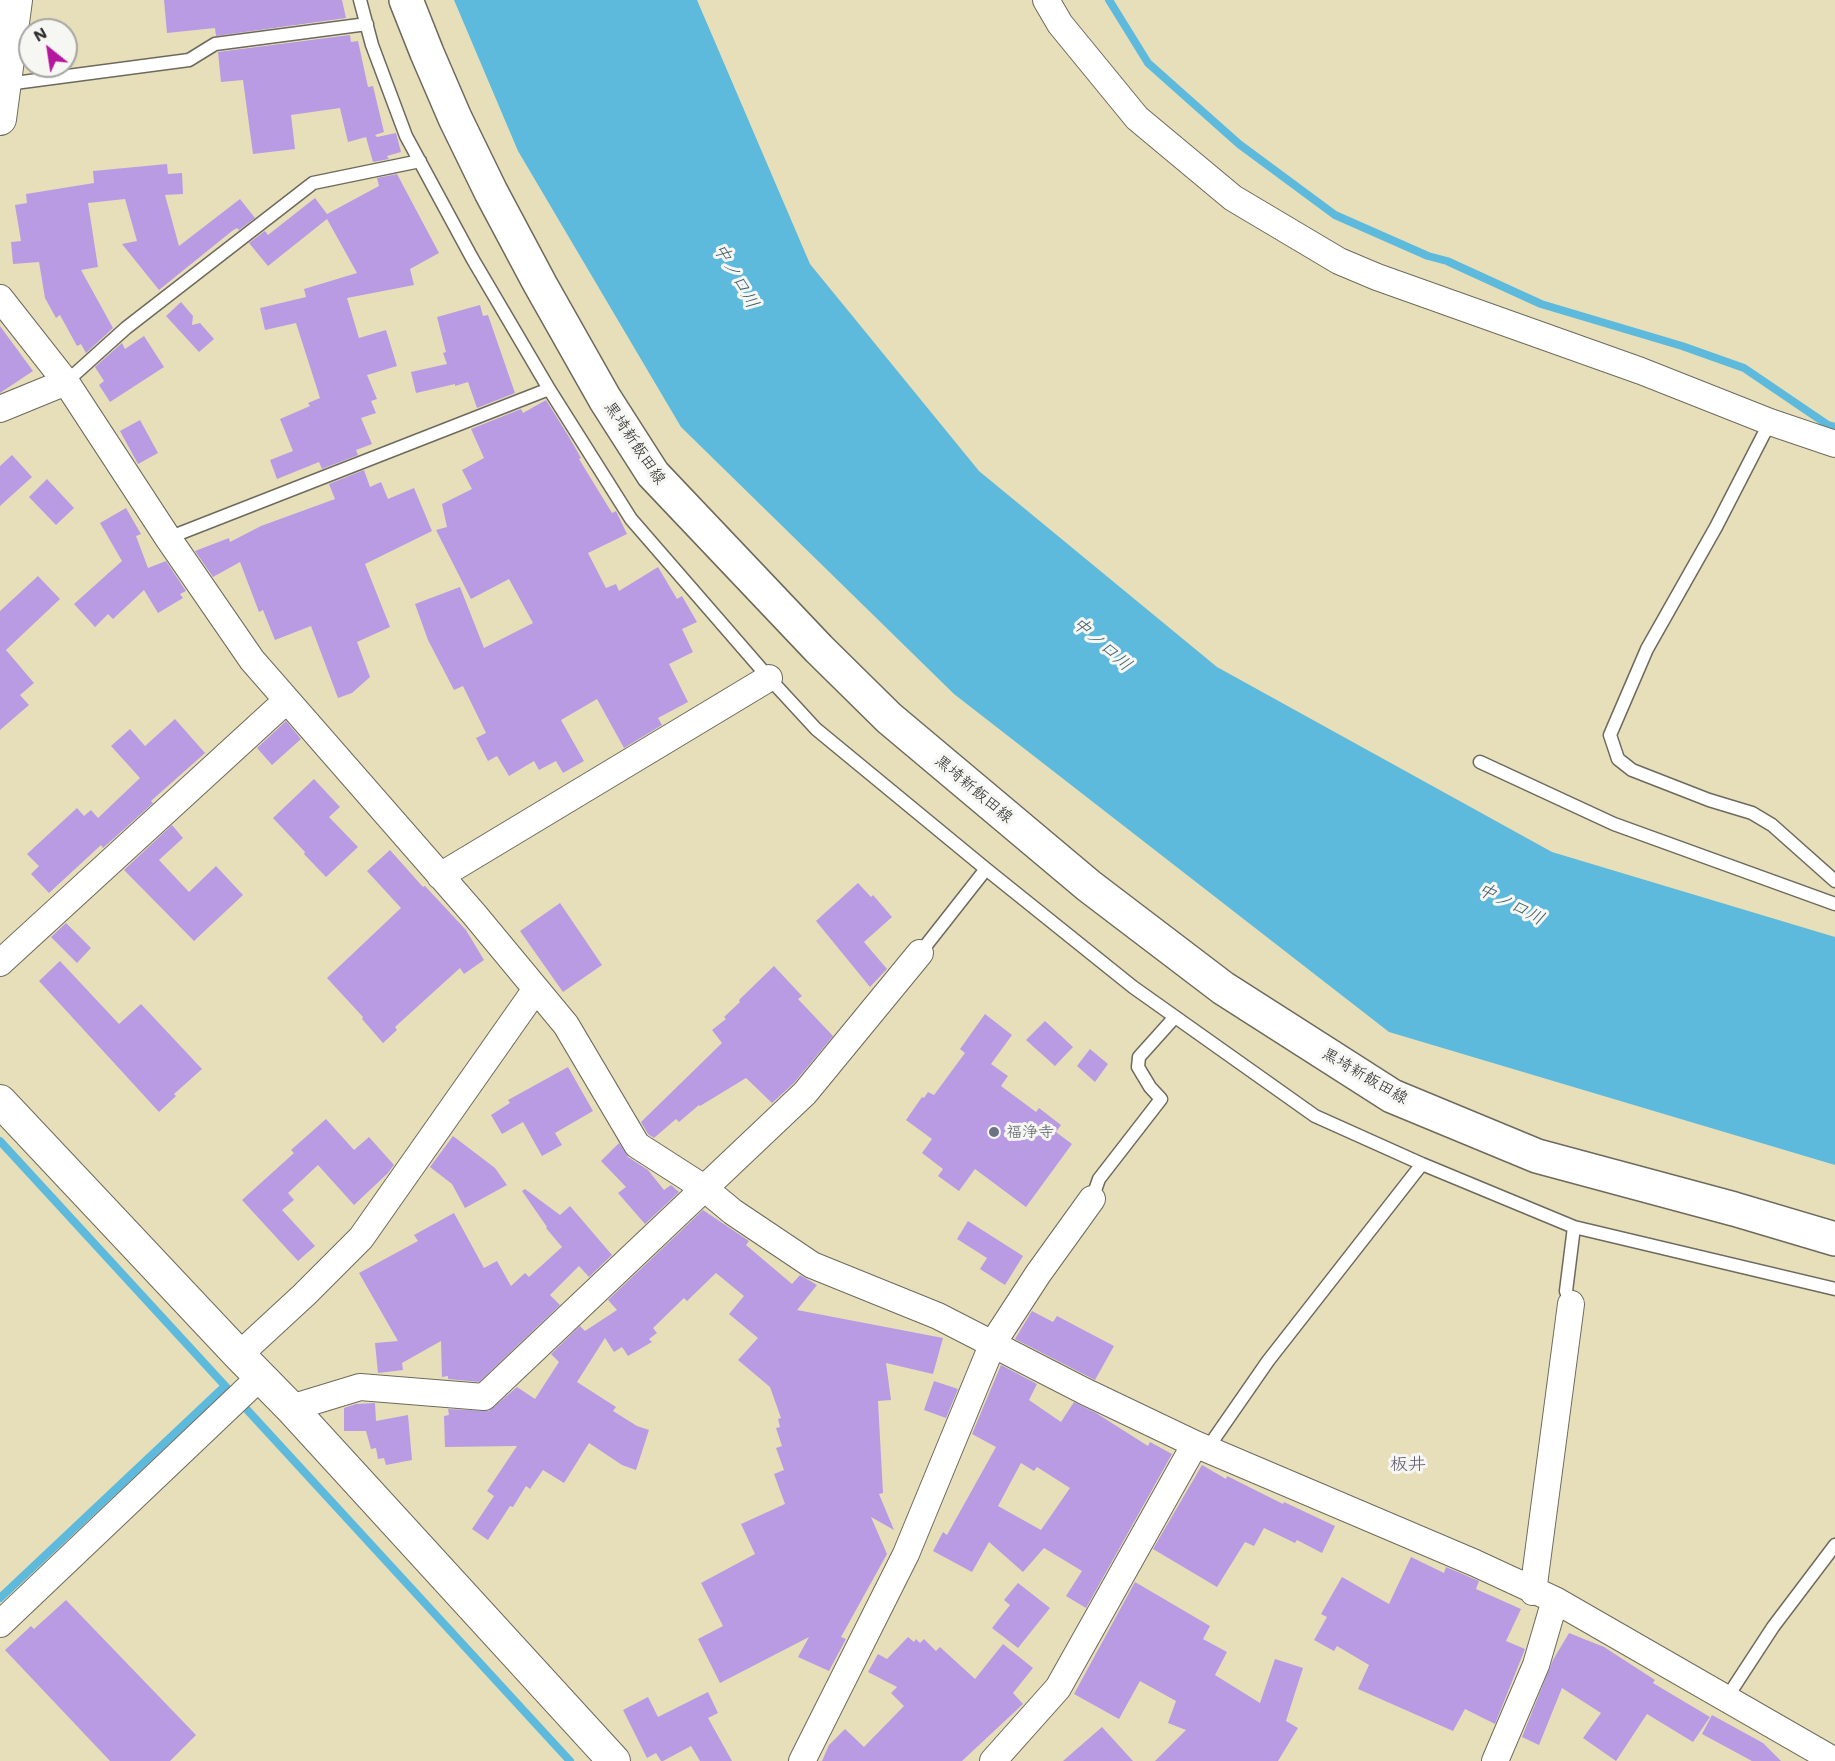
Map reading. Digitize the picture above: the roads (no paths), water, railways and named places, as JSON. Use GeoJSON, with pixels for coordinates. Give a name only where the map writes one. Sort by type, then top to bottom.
{"type":"FeatureCollection","features":[{"type":"Feature","properties":{"kind":"main road","name":"黒埼新飯田線"},"geometry":{"type":"LineString","coordinates":[[406,0],[455,118],[497,202],[605,399],[653,474],[819,649],[889,718],[1089,886],[1223,988],[1392,1095],[1537,1156],[1734,1209],[1835,1239]]}},
{"type":"Feature","properties":{"kind":"street"},"geometry":{"type":"LineString","coordinates":[[0,119],[5,44],[16,0]]}},
{"type":"Feature","properties":{"kind":"street"},"geometry":{"type":"LineString","coordinates":[[1046,0],[1060,24],[1137,118],[1233,198],[1339,261],[1525,331],[1641,371],[1770,422],[1835,444]]}},
{"type":"Feature","properties":{"kind":"street"},"geometry":{"type":"LineString","coordinates":[[0,298],[66,382],[168,538],[252,660],[474,914],[566,1025],[637,1145],[704,1188],[733,1212],[812,1265],[938,1316],[1083,1391],[1201,1447],[1475,1563],[1544,1596],[1835,1761]]}},
{"type":"Feature","properties":{"kind":"street"},"geometry":{"type":"LineString","coordinates":[[0,409],[66,382]]}},
{"type":"Feature","properties":{"kind":"street"},"geometry":{"type":"LineString","coordinates":[[440,876],[769,678]]}},
{"type":"Feature","properties":{"kind":"street"},"geometry":{"type":"LineString","coordinates":[[0,963],[286,700]]}},
{"type":"Feature","properties":{"kind":"street"},"geometry":{"type":"LineString","coordinates":[[291,1408],[360,1387],[484,1397],[805,1093],[920,953]]}},
{"type":"Feature","properties":{"kind":"street"},"geometry":{"type":"LineString","coordinates":[[239,1355],[361,1238],[536,989]]}},
{"type":"Feature","properties":{"kind":"street"},"geometry":{"type":"LineString","coordinates":[[0,1101],[291,1408],[614,1761]]}},
{"type":"Feature","properties":{"kind":"street"},"geometry":{"type":"LineString","coordinates":[[802,1761],[906,1554],[993,1343],[1038,1274],[1092,1199]]}},
{"type":"Feature","properties":{"kind":"street"},"geometry":{"type":"LineString","coordinates":[[1496,1761],[1536,1665],[1571,1304]]}},
{"type":"Feature","properties":{"kind":"street"},"geometry":{"type":"LineString","coordinates":[[0,1624],[260,1377]]}},
{"type":"Feature","properties":{"kind":"street"},"geometry":{"type":"LineString","coordinates":[[993,1761],[1058,1688],[1201,1447]]}},
{"type":"Feature","properties":{"kind":"lane"},"geometry":{"type":"LineString","coordinates":[[360,0],[372,45],[406,136],[472,258],[549,388],[631,519],[816,729],[1124,980],[1174,1018],[1315,1116],[1422,1164],[1574,1227],[1835,1289]]}},
{"type":"Feature","properties":{"kind":"lane"},"geometry":{"type":"LineString","coordinates":[[4,85],[189,60],[214,44],[367,24]]}},
{"type":"Feature","properties":{"kind":"lane"},"geometry":{"type":"LineString","coordinates":[[66,382],[126,328],[313,183],[420,161]]}},
{"type":"Feature","properties":{"kind":"lane"},"geometry":{"type":"LineString","coordinates":[[168,538],[549,388]]}},
{"type":"Feature","properties":{"kind":"lane"},"geometry":{"type":"LineString","coordinates":[[1770,422],[1716,527],[1647,649],[1610,735],[1618,759],[1632,770],[1709,800],[1752,813],[1772,825],[1835,881]]}},
{"type":"Feature","properties":{"kind":"lane"},"geometry":{"type":"LineString","coordinates":[[1480,762],[1614,824],[1835,904]]}},
{"type":"Feature","properties":{"kind":"lane"},"geometry":{"type":"LineString","coordinates":[[920,953],[986,869]]}},
{"type":"Feature","properties":{"kind":"lane"},"geometry":{"type":"LineString","coordinates":[[1092,1199],[1099,1179],[1161,1100],[1138,1067],[1139,1057],[1174,1018]]}},
{"type":"Feature","properties":{"kind":"lane"},"geometry":{"type":"LineString","coordinates":[[1201,1447],[1422,1164]]}},
{"type":"Feature","properties":{"kind":"lane"},"geometry":{"type":"LineString","coordinates":[[1571,1304],[1566,1291],[1574,1227]]}},
{"type":"Feature","properties":{"kind":"lane"},"geometry":{"type":"LineString","coordinates":[[1726,1699],[1773,1627],[1835,1545]]}},
{"type":"Feature","properties":{"kind":"water","name":"中ノ口川"},"geometry":{"type":"Polygon","coordinates":[[[454,0],[697,0],[810,264],[979,471],[1217,667],[1552,852],[1835,937],[1835,1165],[1389,1032],[954,694],[681,427],[518,151],[454,0]]]}},
{"type":"Feature","properties":{"kind":"waterway"},"geometry":{"type":"LineString","coordinates":[[1109,0],[1148,63],[1239,144],[1335,215],[1428,256],[1447,261],[1541,304],[1682,346],[1744,368],[1828,425],[1835,427]]}},
{"type":"Feature","properties":{"kind":"waterway"},"geometry":{"type":"LineString","coordinates":[[0,1141],[570,1761]]}},
{"type":"Feature","properties":{"kind":"waterway"},"geometry":{"type":"LineString","coordinates":[[0,1598],[225,1386]]}},
{"type":"Feature","properties":{"kind":"place","name":"福浄寺"},"geometry":{"type":"Point","coordinates":[994,1132]}},
{"type":"Feature","properties":{"kind":"district","name":"板井"},"geometry":{"type":"Point","coordinates":[1408,1464]}}]}
